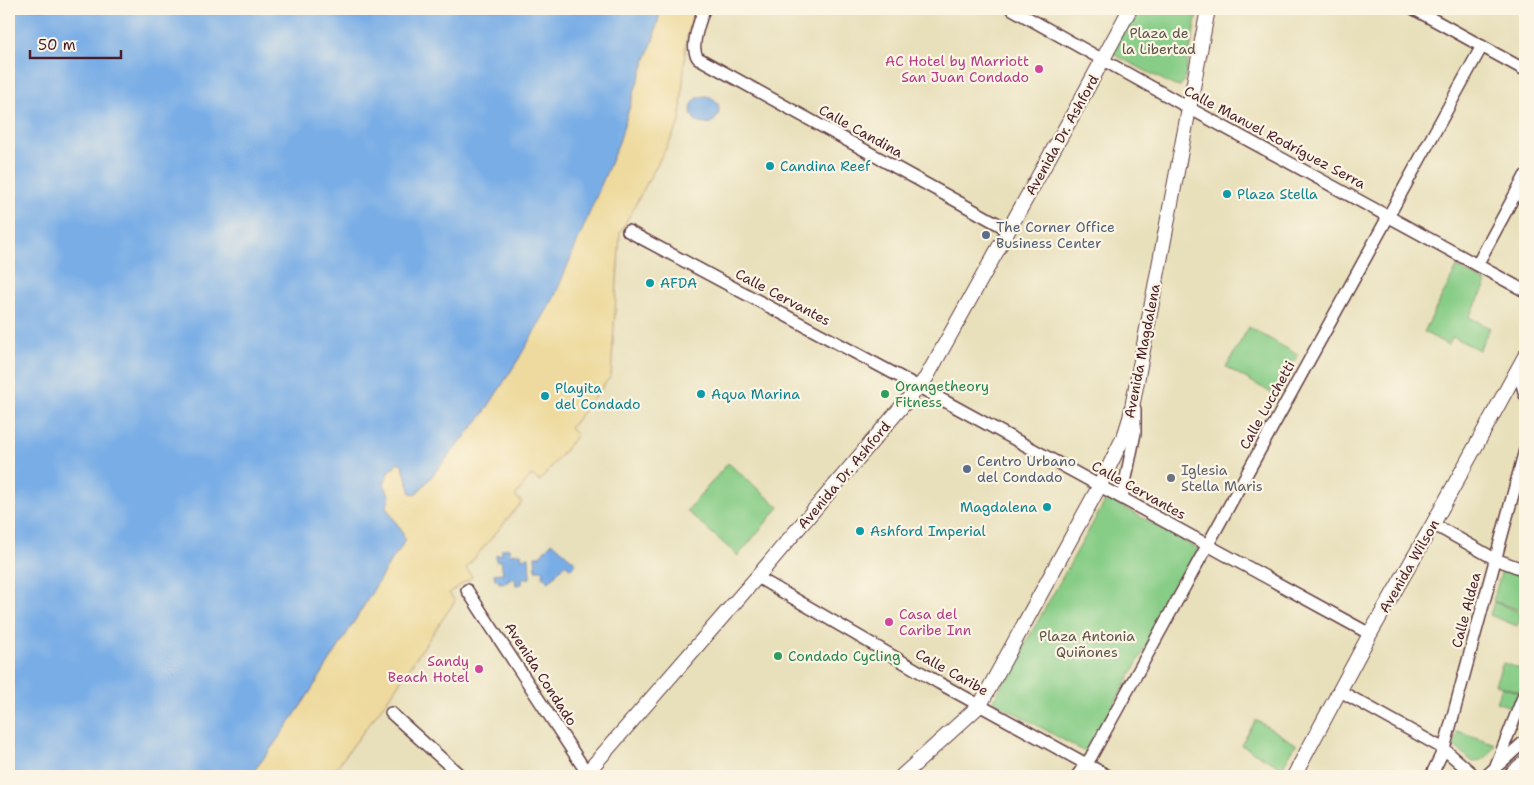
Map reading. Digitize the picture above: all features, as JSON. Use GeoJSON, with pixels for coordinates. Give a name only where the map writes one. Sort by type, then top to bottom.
{"type":"FeatureCollection","features":[{"type":"Feature","properties":{"kind":"highway"},"geometry":{"type":"LineString","coordinates":[[1514,776],[1525,766]]}},
{"type":"Feature","properties":{"kind":"street","name":"Calle Candina"},"geometry":{"type":"LineString","coordinates":[[704,9],[694,46],[694,53],[698,58],[1009,230]]}},
{"type":"Feature","properties":{"kind":"street","name":"Calle Manuel Rodríguez Serra"},"geometry":{"type":"LineString","coordinates":[[1012,9],[1189,108],[1525,290]]}},
{"type":"Feature","properties":{"kind":"street","name":"Avenida Dr. Ashford"},"geometry":{"type":"LineString","coordinates":[[586,775],[926,378],[1130,9]]}},
{"type":"Feature","properties":{"kind":"street","name":"Avenida Magdalena"},"geometry":{"type":"LineString","coordinates":[[902,776],[980,705],[1100,485],[1125,434],[1130,418],[1208,9]]}},
{"type":"Feature","properties":{"kind":"street"},"geometry":{"type":"LineString","coordinates":[[1414,9],[1525,70]]}},
{"type":"Feature","properties":{"kind":"street","name":"Calle Lucchetti"},"geometry":{"type":"LineString","coordinates":[[1077,776],[1086,764],[1482,46]]}},
{"type":"Feature","properties":{"kind":"street"},"geometry":{"type":"LineString","coordinates":[[1477,265],[1525,176]]}},
{"type":"Feature","properties":{"kind":"street","name":"Calle Cervantes"},"geometry":{"type":"LineString","coordinates":[[628,231],[919,386],[1370,634]]}},
{"type":"Feature","properties":{"kind":"street","name":"Avenida Wilson"},"geometry":{"type":"LineString","coordinates":[[1294,776],[1370,634],[1525,356]]}},
{"type":"Feature","properties":{"kind":"street"},"geometry":{"type":"LineString","coordinates":[[1518,370],[1525,395]]}},
{"type":"Feature","properties":{"kind":"street"},"geometry":{"type":"LineString","coordinates":[[1122,498],[1135,433],[1136,410],[1133,402]]}},
{"type":"Feature","properties":{"kind":"street","name":"Calle Aldea"},"geometry":{"type":"LineString","coordinates":[[1432,776],[1444,749],[1525,450]]}},
{"type":"Feature","properties":{"kind":"street"},"geometry":{"type":"LineString","coordinates":[[1433,524],[1495,559],[1525,570]]}},
{"type":"Feature","properties":{"kind":"street","name":"Calle Caribe"},"geometry":{"type":"LineString","coordinates":[[757,577],[1108,776]]}},
{"type":"Feature","properties":{"kind":"street","name":"Avenida Condado"},"geometry":{"type":"LineString","coordinates":[[466,590],[586,775]]}},
{"type":"Feature","properties":{"kind":"street"},"geometry":{"type":"LineString","coordinates":[[1340,690],[1444,749],[1475,776]]}},
{"type":"Feature","properties":{"kind":"street"},"geometry":{"type":"LineString","coordinates":[[1495,768],[1525,692]]}},
{"type":"Feature","properties":{"kind":"street"},"geometry":{"type":"LineString","coordinates":[[391,713],[461,776]]}},
{"type":"Feature","properties":{"kind":"street"},"geometry":{"type":"LineString","coordinates":[[1486,776],[1525,741]]}},
{"type":"Feature","properties":{"kind":"green space","name":"Plaza de la Libertad"},"geometry":{"type":"Polygon","coordinates":[[[1135,9],[1198,9],[1184,82],[1180,86],[1175,86],[1111,53],[1135,9]]]}},
{"type":"Feature","properties":{"kind":"green space"},"geometry":{"type":"Polygon","coordinates":[[[1457,267],[1487,283],[1469,317],[1490,328],[1479,350],[1453,337],[1448,345],[1424,332],[1457,267]]]}},
{"type":"Feature","properties":{"kind":"green space"},"geometry":{"type":"Polygon","coordinates":[[[1249,327],[1298,355],[1275,395],[1226,367],[1249,327]]]}},
{"type":"Feature","properties":{"kind":"green space"},"geometry":{"type":"Polygon","coordinates":[[[728,463],[779,507],[738,556],[687,511],[728,463]]]}},
{"type":"Feature","properties":{"kind":"green space","name":"Plaza Antonia Quiñones"},"geometry":{"type":"Polygon","coordinates":[[[1107,498],[1200,550],[1087,753],[993,701],[1107,498]]]}},
{"type":"Feature","properties":{"kind":"green space"},"geometry":{"type":"Polygon","coordinates":[[[1502,570],[1525,578],[1525,604],[1523,611],[1493,601],[1502,570]]]}},
{"type":"Feature","properties":{"kind":"green space"},"geometry":{"type":"Polygon","coordinates":[[[1494,602],[1522,613],[1517,626],[1490,615],[1494,602]]]}},
{"type":"Feature","properties":{"kind":"green space"},"geometry":{"type":"Polygon","coordinates":[[[1503,663],[1525,670],[1525,679],[1520,692],[1495,684],[1503,663]]]}},
{"type":"Feature","properties":{"kind":"green space"},"geometry":{"type":"Polygon","coordinates":[[[1502,687],[1520,693],[1514,708],[1496,702],[1502,687]]]}},
{"type":"Feature","properties":{"kind":"green space"},"geometry":{"type":"Polygon","coordinates":[[[1256,720],[1296,744],[1282,768],[1241,745],[1256,720]]]}},
{"type":"Feature","properties":{"kind":"green space"},"geometry":{"type":"Polygon","coordinates":[[[1458,731],[1495,744],[1487,757],[1473,762],[1453,745],[1458,731]]]}},
{"type":"Feature","properties":{"kind":"sand","name":"Playita del Condado"},"geometry":{"type":"Polygon","coordinates":[[[661,9],[694,9],[686,42],[680,122],[620,233],[611,376],[570,428],[577,435],[540,481],[532,475],[515,496],[522,502],[466,568],[472,577],[449,593],[455,601],[388,699],[330,776],[250,776],[306,698],[405,539],[386,507],[390,497],[384,484],[389,470],[397,462],[402,464],[411,493],[426,483],[482,416],[518,360],[592,205],[619,142],[634,92],[653,40],[661,9]]]}},
{"type":"Feature","properties":{"kind":"water"},"geometry":{"type":"Polygon","coordinates":[[[9,9],[661,9],[653,40],[634,92],[619,142],[554,298],[518,360],[482,416],[415,495],[411,493],[402,464],[397,462],[394,468],[389,470],[384,484],[390,497],[386,507],[405,539],[306,698],[250,776],[9,776],[9,9]]]}},
{"type":"Feature","properties":{"kind":"water"},"geometry":{"type":"Polygon","coordinates":[[[705,96],[715,100],[719,110],[715,120],[705,124],[695,120],[691,110],[695,100],[705,96]]]}},
{"type":"Feature","properties":{"kind":"water"},"geometry":{"type":"Polygon","coordinates":[[[552,542],[576,563],[571,569],[565,564],[549,582],[542,576],[544,572],[542,570],[536,570],[535,556],[540,556],[552,542]]]}},
{"type":"Feature","properties":{"kind":"water"},"geometry":{"type":"Polygon","coordinates":[[[509,548],[510,554],[521,553],[522,558],[529,557],[530,578],[522,579],[522,584],[516,585],[515,578],[508,579],[508,582],[499,583],[499,580],[495,580],[494,574],[503,573],[501,560],[496,561],[496,555],[502,554],[502,549],[509,548]]]}},
{"type":"Feature","properties":{"kind":"place","name":"AC Hotel by Marriott San Juan Condado"},"geometry":{"type":"Point","coordinates":[1039,69]}},
{"type":"Feature","properties":{"kind":"place","name":"Candina Reef"},"geometry":{"type":"Point","coordinates":[770,166]}},
{"type":"Feature","properties":{"kind":"place","name":"Plaza Stella"},"geometry":{"type":"Point","coordinates":[1227,194]}},
{"type":"Feature","properties":{"kind":"place","name":"The Corner Office Business Center"},"geometry":{"type":"Point","coordinates":[986,235]}},
{"type":"Feature","properties":{"kind":"place","name":"AFDA"},"geometry":{"type":"Point","coordinates":[650,283]}},
{"type":"Feature","properties":{"kind":"place","name":"Aqua Marina"},"geometry":{"type":"Point","coordinates":[701,394]}},
{"type":"Feature","properties":{"kind":"place","name":"Orangetheory Fitness"},"geometry":{"type":"Point","coordinates":[885,394]}},
{"type":"Feature","properties":{"kind":"place","name":"Playita del Condado"},"geometry":{"type":"Point","coordinates":[545,396]}},
{"type":"Feature","properties":{"kind":"place","name":"Centro Urbano del Condado"},"geometry":{"type":"Point","coordinates":[967,469]}},
{"type":"Feature","properties":{"kind":"place","name":"Iglesia Stella Maris"},"geometry":{"type":"Point","coordinates":[1171,478]}},
{"type":"Feature","properties":{"kind":"place","name":"Magdalena"},"geometry":{"type":"Point","coordinates":[1047,507]}},
{"type":"Feature","properties":{"kind":"place","name":"Ashford Imperial"},"geometry":{"type":"Point","coordinates":[860,531]}},
{"type":"Feature","properties":{"kind":"place","name":"Casa del Caribe Inn"},"geometry":{"type":"Point","coordinates":[889,622]}},
{"type":"Feature","properties":{"kind":"place","name":"Condado Cycling"},"geometry":{"type":"Point","coordinates":[778,656]}},
{"type":"Feature","properties":{"kind":"place","name":"Sandy Beach Hotel"},"geometry":{"type":"Point","coordinates":[479,669]}}]}
